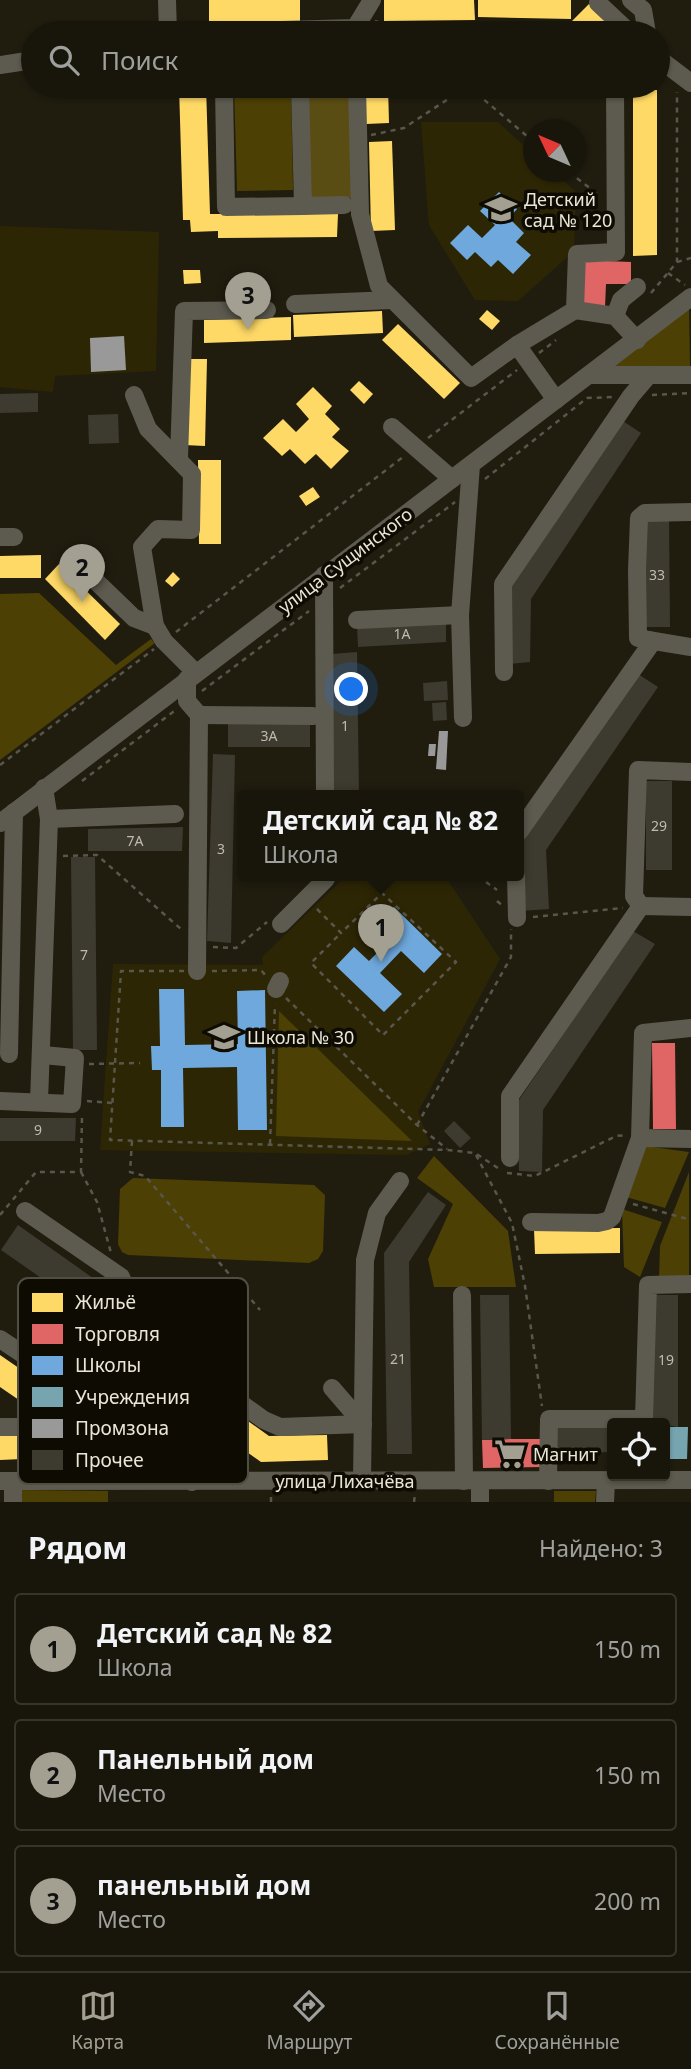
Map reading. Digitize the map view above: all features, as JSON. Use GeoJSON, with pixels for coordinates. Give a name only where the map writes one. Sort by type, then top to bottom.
{"type":"FeatureCollection","features":[{"type":"Feature","properties":{"kind":"street"},"geometry":{"type":"LineString","coordinates":[[167,0],[167,21]]}},
{"type":"Feature","properties":{"kind":"street"},"geometry":{"type":"LineString","coordinates":[[631,0],[643,10],[645,21]]}},
{"type":"Feature","properties":{"kind":"street"},"geometry":{"type":"LineString","coordinates":[[598,3],[617,21]]}},
{"type":"Feature","properties":{"kind":"street"},"geometry":{"type":"LineString","coordinates":[[360,21],[369,5]]}},
{"type":"Feature","properties":{"kind":"street"},"geometry":{"type":"LineString","coordinates":[[0,65],[21,62]]}},
{"type":"Feature","properties":{"kind":"street"},"geometry":{"type":"LineString","coordinates":[[670,67],[691,83]]}},
{"type":"Feature","properties":{"kind":"street"},"geometry":{"type":"LineString","coordinates":[[224,98],[226,207],[344,205]]}},
{"type":"Feature","properties":{"kind":"street"},"geometry":{"type":"LineString","coordinates":[[300,98],[303,206]]}},
{"type":"Feature","properties":{"kind":"street"},"geometry":{"type":"LineString","coordinates":[[357,98],[360,214],[379,286],[471,378],[517,345],[575,310],[615,316],[637,340]]}},
{"type":"Feature","properties":{"kind":"street"},"geometry":{"type":"LineString","coordinates":[[575,310],[577,254],[580,247],[616,253],[615,98]]}},
{"type":"Feature","properties":{"kind":"street"},"geometry":{"type":"LineString","coordinates":[[615,316],[621,300],[637,287]]}},
{"type":"Feature","properties":{"kind":"street","name":"улица Сущинского"},"geometry":{"type":"LineString","coordinates":[[7,817],[637,340],[687,290]]}},
{"type":"Feature","properties":{"kind":"street"},"geometry":{"type":"LineString","coordinates":[[295,304],[393,300]]}},
{"type":"Feature","properties":{"kind":"street"},"geometry":{"type":"LineString","coordinates":[[178,458],[184,311],[267,310]]}},
{"type":"Feature","properties":{"kind":"street"},"geometry":{"type":"LineString","coordinates":[[517,345],[556,400]]}},
{"type":"Feature","properties":{"kind":"street"},"geometry":{"type":"LineString","coordinates":[[589,375],[691,375]]}},
{"type":"Feature","properties":{"kind":"street"},"geometry":{"type":"LineString","coordinates":[[504,672],[503,584],[631,396],[648,376]]}},
{"type":"Feature","properties":{"kind":"street"},"geometry":{"type":"LineString","coordinates":[[134,395],[148,429],[192,474],[191,530],[158,529],[142,547],[155,626],[191,676],[197,971]]}},
{"type":"Feature","properties":{"kind":"street"},"geometry":{"type":"LineString","coordinates":[[392,427],[452,479]]}},
{"type":"Feature","properties":{"kind":"street"},"geometry":{"type":"LineString","coordinates":[[463,719],[460,615],[471,465]]}},
{"type":"Feature","properties":{"kind":"street"},"geometry":{"type":"LineString","coordinates":[[691,512],[645,513],[639,518],[637,570],[638,638],[691,647]]}},
{"type":"Feature","properties":{"kind":"street"},"geometry":{"type":"LineString","coordinates":[[76,562],[134,618],[155,626]]}},
{"type":"Feature","properties":{"kind":"street"},"geometry":{"type":"LineString","coordinates":[[324,575],[325,790]]}},
{"type":"Feature","properties":{"kind":"street"},"geometry":{"type":"LineString","coordinates":[[357,620],[460,615]]}},
{"type":"Feature","properties":{"kind":"street"},"geometry":{"type":"LineString","coordinates":[[524,825],[653,641]]}},
{"type":"Feature","properties":{"kind":"street"},"geometry":{"type":"LineString","coordinates":[[193,708],[313,716]]}},
{"type":"Feature","properties":{"kind":"street"},"geometry":{"type":"LineString","coordinates":[[641,906],[634,896],[638,770],[691,772]]}},
{"type":"Feature","properties":{"kind":"street"},"geometry":{"type":"LineString","coordinates":[[39,1102],[43,1055],[49,819],[44,788]]}},
{"type":"Feature","properties":{"kind":"street"},"geometry":{"type":"LineString","coordinates":[[49,819],[175,814]]}},
{"type":"Feature","properties":{"kind":"street"},"geometry":{"type":"LineString","coordinates":[[7,817],[9,1054]]}},
{"type":"Feature","properties":{"kind":"street"},"geometry":{"type":"LineString","coordinates":[[278,920],[307,899],[324,881]]}},
{"type":"Feature","properties":{"kind":"street"},"geometry":{"type":"LineString","coordinates":[[514,919],[516,881]]}},
{"type":"Feature","properties":{"kind":"street"},"geometry":{"type":"LineString","coordinates":[[641,906],[691,907]]}},
{"type":"Feature","properties":{"kind":"street"},"geometry":{"type":"LineString","coordinates":[[510,1158],[510,1096],[641,906]]}},
{"type":"Feature","properties":{"kind":"street"},"geometry":{"type":"LineString","coordinates":[[531,1222],[607,1221],[612,1217],[641,1136],[643,1032],[691,1028]]}},
{"type":"Feature","properties":{"kind":"street"},"geometry":{"type":"LineString","coordinates":[[0,1101],[72,1104],[77,1100],[75,1058],[43,1055]]}},
{"type":"Feature","properties":{"kind":"street"},"geometry":{"type":"LineString","coordinates":[[641,1136],[691,1139]]}},
{"type":"Feature","properties":{"kind":"street"},"geometry":{"type":"LineString","coordinates":[[362,1481],[365,1260],[377,1213],[400,1181]]}},
{"type":"Feature","properties":{"kind":"street"},"geometry":{"type":"LineString","coordinates":[[25,1211],[122,1278]]}},
{"type":"Feature","properties":{"kind":"street"},"geometry":{"type":"LineString","coordinates":[[548,1480],[550,1419],[645,1419],[648,1285],[691,1284]]}},
{"type":"Feature","properties":{"kind":"street"},"geometry":{"type":"LineString","coordinates":[[462,1295],[472,1480],[480,1502]]}},
{"type":"Feature","properties":{"kind":"street"},"geometry":{"type":"LineString","coordinates":[[0,1339],[18,1351]]}},
{"type":"Feature","properties":{"kind":"street"},"geometry":{"type":"LineString","coordinates":[[332,1388],[363,1424]]}},
{"type":"Feature","properties":{"kind":"street"},"geometry":{"type":"LineString","coordinates":[[248,1408],[279,1427],[363,1424]]}},
{"type":"Feature","properties":{"kind":"street"},"geometry":{"type":"LineString","coordinates":[[0,1427],[18,1427]]}},
{"type":"Feature","properties":{"kind":"street"},"geometry":{"type":"LineString","coordinates":[[605,1502],[606,1480]]}},
{"type":"Feature","properties":{"kind":"street","name":"улица Лихачёва"},"geometry":{"type":"LineString","coordinates":[[248,1482],[691,1480]]}},
{"type":"Feature","properties":{"kind":"street"},"geometry":{"type":"LineString","coordinates":[[6,1481],[13,1502]]}},
{"type":"Feature","properties":{"kind":"path"},"geometry":{"type":"LineString","coordinates":[[369,5],[377,21]]}},
{"type":"Feature","properties":{"kind":"path"},"geometry":{"type":"LineString","coordinates":[[358,139],[404,128],[450,98]]}},
{"type":"Feature","properties":{"kind":"path"},"geometry":{"type":"LineString","coordinates":[[482,98],[523,133]]}},
{"type":"Feature","properties":{"kind":"path"},"geometry":{"type":"LineString","coordinates":[[581,182],[595,194],[616,203]]}},
{"type":"Feature","properties":{"kind":"path"},"geometry":{"type":"LineString","coordinates":[[677,262],[691,258]]}},
{"type":"Feature","properties":{"kind":"path"},"geometry":{"type":"LineString","coordinates":[[668,273],[687,290]]}},
{"type":"Feature","properties":{"kind":"path"},"geometry":{"type":"LineString","coordinates":[[79,783],[193,708],[325,600],[587,398],[691,393]]}},
{"type":"Feature","properties":{"kind":"path"},"geometry":{"type":"LineString","coordinates":[[48,856],[97,855],[197,945],[236,948],[278,920]]}},
{"type":"Feature","properties":{"kind":"path"},"geometry":{"type":"LineString","coordinates":[[485,881],[497,890]]}},
{"type":"Feature","properties":{"kind":"path"},"geometry":{"type":"LineString","coordinates":[[382,893],[456,962],[383,1035],[311,962],[341,933],[382,893]]}},
{"type":"Feature","properties":{"kind":"path"},"geometry":{"type":"LineString","coordinates":[[307,899],[341,933]]}},
{"type":"Feature","properties":{"kind":"path"},"geometry":{"type":"LineString","coordinates":[[417,1125],[511,957],[514,919],[498,901]]}},
{"type":"Feature","properties":{"kind":"path"},"geometry":{"type":"LineString","coordinates":[[514,919],[641,906]]}},
{"type":"Feature","properties":{"kind":"path"},"geometry":{"type":"LineString","coordinates":[[448,1150],[417,1125],[261,970],[121,971],[110,1140],[448,1150],[475,1153],[509,1174],[535,1176],[617,1136],[641,1136]]}},
{"type":"Feature","properties":{"kind":"path"},"geometry":{"type":"LineString","coordinates":[[270,1144],[278,985]]}},
{"type":"Feature","properties":{"kind":"path"},"geometry":{"type":"LineString","coordinates":[[75,1064],[140,1063]]}},
{"type":"Feature","properties":{"kind":"path"},"geometry":{"type":"LineString","coordinates":[[112,1103],[77,1100],[81,1172],[97,1202],[116,1273]]}},
{"type":"Feature","properties":{"kind":"path"},"geometry":{"type":"LineString","coordinates":[[132,1141],[130,1172],[145,1176],[233,1278]]}},
{"type":"Feature","properties":{"kind":"path"},"geometry":{"type":"LineString","coordinates":[[475,1153],[512,1223],[525,1286],[543,1417],[550,1419]]}},
{"type":"Feature","properties":{"kind":"path"},"geometry":{"type":"LineString","coordinates":[[0,1215],[36,1172],[81,1172]]}},
{"type":"Feature","properties":{"kind":"path"},"geometry":{"type":"LineString","coordinates":[[627,1202],[691,1220]]}},
{"type":"Feature","properties":{"kind":"path"},"geometry":{"type":"LineString","coordinates":[[248,1296],[260,1310]]}},
{"type":"Feature","properties":{"kind":"shaded area"},"geometry":{"type":"Polygon","coordinates":[[[234,98],[291,98],[293,190],[237,191],[234,98]]]}},
{"type":"Feature","properties":{"kind":"shaded area"},"geometry":{"type":"Polygon","coordinates":[[[305,98],[350,98],[352,198],[307,200],[305,98]]]}},
{"type":"Feature","properties":{"kind":"shaded area","name":"Детский сад № 120"},"geometry":{"type":"Polygon","coordinates":[[[421,122],[498,122],[523,145],[523,182],[564,182],[576,192],[574,251],[518,301],[475,300],[429,225],[421,122]]]}},
{"type":"Feature","properties":{"kind":"shaded area"},"geometry":{"type":"Polygon","coordinates":[[[0,226],[159,232],[156,371],[55,376],[53,392],[0,387],[0,226]]]}},
{"type":"Feature","properties":{"kind":"shaded area"},"geometry":{"type":"Polygon","coordinates":[[[689,306],[690,368],[603,370],[689,306]]]}},
{"type":"Feature","properties":{"kind":"shaded area"},"geometry":{"type":"Polygon","coordinates":[[[39,593],[116,665],[151,639],[155,643],[0,760],[0,594],[39,593]]]}},
{"type":"Feature","properties":{"kind":"shaded area"},"geometry":{"type":"Polygon","coordinates":[[[341,881],[448,881],[500,959],[418,1112],[430,1144],[406,1155],[100,1150],[113,964],[263,965],[262,957],[341,881]]]}},
{"type":"Feature","properties":{"kind":"shaded area"},"geometry":{"type":"Polygon","coordinates":[[[279,1011],[412,1141],[276,1136],[279,1011]]]}},
{"type":"Feature","properties":{"kind":"shaded area"},"geometry":{"type":"Polygon","coordinates":[[[645,1146],[689,1152],[665,1208],[626,1197],[645,1146]]]}},
{"type":"Feature","properties":{"kind":"shaded area"},"geometry":{"type":"Polygon","coordinates":[[[434,1156],[508,1231],[516,1287],[434,1287],[428,1259],[453,1204],[417,1178],[434,1156]]]}},
{"type":"Feature","properties":{"kind":"shaded area"},"geometry":{"type":"Polygon","coordinates":[[[689,1172],[689,1275],[659,1278],[660,1246],[689,1172]]]}},
{"type":"Feature","properties":{"kind":"shaded area"},"geometry":{"type":"Polygon","coordinates":[[[133,1178],[314,1185],[325,1195],[323,1251],[318,1259],[309,1263],[128,1255],[122,1252],[118,1244],[120,1189],[133,1178]]]}},
{"type":"Feature","properties":{"kind":"shaded area"},"geometry":{"type":"Polygon","coordinates":[[[622,1209],[662,1222],[640,1277],[624,1267],[622,1209]]]}},
{"type":"Feature","properties":{"kind":"shaded area"},"geometry":{"type":"Polygon","coordinates":[[[18,1490],[108,1491],[108,1502],[18,1502],[18,1490]]]}},
{"type":"Feature","properties":{"kind":"shaded area"},"geometry":{"type":"Polygon","coordinates":[[[554,1491],[596,1491],[595,1502],[554,1502],[554,1491]]]}},
{"type":"Feature","properties":{"kind":"building: Жильё"},"geometry":{"type":"Polygon","coordinates":[[[209,0],[300,0],[300,21],[209,21],[209,0]]]}},
{"type":"Feature","properties":{"kind":"building: Жильё"},"geometry":{"type":"Polygon","coordinates":[[[384,0],[474,0],[475,20],[384,21],[384,0]]]}},
{"type":"Feature","properties":{"kind":"building: Жильё"},"geometry":{"type":"Polygon","coordinates":[[[478,0],[571,0],[571,19],[478,17],[478,0]]]}},
{"type":"Feature","properties":{"kind":"building: Жильё"},"geometry":{"type":"Polygon","coordinates":[[[589,4],[606,21],[572,21],[589,4]]]}},
{"type":"Feature","properties":{"kind":"building: Жильё"},"geometry":{"type":"Polygon","coordinates":[[[179,98],[206,98],[210,214],[338,214],[337,237],[218,238],[218,231],[191,232],[190,220],[183,220],[179,98]]]}},
{"type":"Feature","properties":{"kind":"building: Жильё"},"geometry":{"type":"Polygon","coordinates":[[[365,98],[388,98],[389,123],[366,124],[365,98]]]}},
{"type":"Feature","properties":{"kind":"building: Жильё"},"geometry":{"type":"Polygon","coordinates":[[[633,98],[657,98],[657,255],[633,256],[633,98]]]}},
{"type":"Feature","properties":{"kind":"building: Жильё"},"geometry":{"type":"Polygon","coordinates":[[[392,141],[395,230],[371,231],[369,142],[392,141]]]}},
{"type":"Feature","properties":{"kind":"building: Жильё"},"geometry":{"type":"Polygon","coordinates":[[[183,270],[200,270],[201,283],[184,284],[183,270]]]}},
{"type":"Feature","properties":{"kind":"building: Жильё"},"geometry":{"type":"Polygon","coordinates":[[[487,310],[500,321],[492,330],[479,319],[487,310]]]}},
{"type":"Feature","properties":{"kind":"building: Жильё"},"geometry":{"type":"Polygon","coordinates":[[[382,311],[383,333],[294,337],[293,315],[382,311]]]}},
{"type":"Feature","properties":{"kind":"building: Жильё"},"geometry":{"type":"Polygon","coordinates":[[[291,317],[291,340],[204,343],[204,320],[291,317]]]}},
{"type":"Feature","properties":{"kind":"building: Жильё"},"geometry":{"type":"Polygon","coordinates":[[[398,324],[460,383],[444,399],[382,340],[398,324]]]}},
{"type":"Feature","properties":{"kind":"building: Жильё"},"geometry":{"type":"Polygon","coordinates":[[[186,359],[207,359],[205,446],[184,445],[186,359]]]}},
{"type":"Feature","properties":{"kind":"building: Жильё"},"geometry":{"type":"Polygon","coordinates":[[[359,381],[373,394],[364,404],[350,390],[359,381]]]}},
{"type":"Feature","properties":{"kind":"building: Жильё"},"geometry":{"type":"Polygon","coordinates":[[[313,387],[332,406],[325,414],[340,429],[332,437],[349,451],[331,469],[316,454],[305,464],[290,449],[282,456],[263,438],[283,419],[296,432],[309,419],[296,404],[313,387]]]}},
{"type":"Feature","properties":{"kind":"building: Жильё"},"geometry":{"type":"Polygon","coordinates":[[[198,460],[221,460],[221,544],[199,544],[198,460]]]}},
{"type":"Feature","properties":{"kind":"building: Жильё"},"geometry":{"type":"Polygon","coordinates":[[[313,487],[320,497],[306,506],[299,496],[313,487]]]}},
{"type":"Feature","properties":{"kind":"building: Жильё"},"geometry":{"type":"Polygon","coordinates":[[[41,555],[41,578],[0,578],[0,556],[41,555]]]}},
{"type":"Feature","properties":{"kind":"building: Жильё"},"geometry":{"type":"Polygon","coordinates":[[[59,564],[120,624],[105,640],[45,579],[59,564]]]}},
{"type":"Feature","properties":{"kind":"building: Жильё"},"geometry":{"type":"Polygon","coordinates":[[[173,572],[180,579],[172,587],[165,581],[173,572]]]}},
{"type":"Feature","properties":{"kind":"building: Жильё"},"geometry":{"type":"Polygon","coordinates":[[[620,1228],[620,1253],[535,1254],[534,1229],[620,1228]]]}},
{"type":"Feature","properties":{"kind":"building: Жильё"},"geometry":{"type":"Polygon","coordinates":[[[0,1355],[18,1367],[18,1399],[0,1387],[0,1355]]]}},
{"type":"Feature","properties":{"kind":"building: Жильё"},"geometry":{"type":"Polygon","coordinates":[[[248,1421],[269,1436],[327,1435],[328,1460],[261,1462],[248,1453],[248,1421]]]}},
{"type":"Feature","properties":{"kind":"building: Жильё"},"geometry":{"type":"Polygon","coordinates":[[[0,1436],[18,1436],[18,1459],[0,1460],[0,1436]]]}},
{"type":"Feature","properties":{"kind":"building: Торговля"},"geometry":{"type":"Polygon","coordinates":[[[580,260],[631,262],[631,284],[606,284],[605,307],[578,306],[580,260]]]}},
{"type":"Feature","properties":{"kind":"building: Торговля"},"geometry":{"type":"Polygon","coordinates":[[[652,1043],[675,1043],[676,1129],[653,1129],[652,1043]]]}},
{"type":"Feature","properties":{"kind":"building: Торговля"},"geometry":{"type":"Polygon","coordinates":[[[543,1439],[544,1467],[483,1468],[482,1440],[543,1439]]]}},
{"type":"Feature","properties":{"kind":"building: Школы"},"geometry":{"type":"Polygon","coordinates":[[[499,192],[517,209],[509,218],[524,233],[516,242],[531,255],[513,274],[498,260],[491,267],[475,252],[467,260],[450,243],[468,225],[482,238],[495,225],[480,211],[499,192]]]}},
{"type":"Feature","properties":{"kind":"building: Школы"},"geometry":{"type":"Polygon","coordinates":[[[394,907],[442,954],[424,973],[401,951],[380,973],[402,994],[384,1012],[336,966],[354,947],[369,961],[390,940],[376,926],[394,907]]]}},
{"type":"Feature","properties":{"kind":"building: Школы"},"geometry":{"type":"Polygon","coordinates":[[[159,989],[184,989],[185,1045],[238,1044],[237,991],[265,990],[267,1130],[238,1130],[237,1067],[183,1068],[184,1127],[161,1127],[161,1070],[152,1070],[151,1046],[160,1046],[159,989]]]}},
{"type":"Feature","properties":{"kind":"building: Учреждения"},"geometry":{"type":"Polygon","coordinates":[[[670,1427],[688,1427],[687,1459],[670,1459],[670,1427]]]}},
{"type":"Feature","properties":{"kind":"building: Промзона"},"geometry":{"type":"Polygon","coordinates":[[[124,336],[126,370],[91,372],[90,338],[124,336]]]}},
{"type":"Feature","properties":{"kind":"building: Промзона"},"geometry":{"type":"Polygon","coordinates":[[[439,731],[448,731],[446,770],[436,769],[439,731]]]}},
{"type":"Feature","properties":{"kind":"building: Промзона"},"geometry":{"type":"Polygon","coordinates":[[[429,744],[436,744],[435,756],[428,756],[429,744]]]}},
{"type":"Feature","properties":{"kind":"building: Прочее"},"geometry":{"type":"Polygon","coordinates":[[[38,393],[38,412],[0,413],[0,394],[38,393]]]}},
{"type":"Feature","properties":{"kind":"building: Прочее"},"geometry":{"type":"Polygon","coordinates":[[[118,414],[119,443],[89,444],[88,415],[118,414]]]}},
{"type":"Feature","properties":{"kind":"building: Прочее"},"geometry":{"type":"Polygon","coordinates":[[[623,421],[641,433],[531,599],[530,662],[509,664],[509,591],[623,421]]]}},
{"type":"Feature","properties":{"kind":"building: Прочее"},"geometry":{"type":"Polygon","coordinates":[[[644,521],[669,521],[670,627],[644,627],[644,521]]]}},
{"type":"Feature","properties":{"kind":"building: Прочее"},"geometry":{"type":"Polygon","coordinates":[[[446,620],[446,642],[358,647],[357,625],[446,620]]]}},
{"type":"Feature","properties":{"kind":"building: Прочее"},"geometry":{"type":"Polygon","coordinates":[[[357,652],[359,790],[333,790],[332,654],[357,652]]]}},
{"type":"Feature","properties":{"kind":"building: Прочее"},"geometry":{"type":"Polygon","coordinates":[[[638,674],[658,687],[546,850],[549,909],[520,911],[520,881],[524,881],[524,835],[638,674]]]}},
{"type":"Feature","properties":{"kind":"building: Прочее"},"geometry":{"type":"Polygon","coordinates":[[[447,681],[448,700],[424,701],[423,683],[447,681]]]}},
{"type":"Feature","properties":{"kind":"building: Прочее"},"geometry":{"type":"Polygon","coordinates":[[[446,702],[447,720],[433,721],[432,703],[446,702]]]}},
{"type":"Feature","properties":{"kind":"building: Прочее"},"geometry":{"type":"Polygon","coordinates":[[[228,723],[310,723],[310,747],[228,747],[228,723]]]}},
{"type":"Feature","properties":{"kind":"building: Прочее"},"geometry":{"type":"Polygon","coordinates":[[[213,754],[235,755],[231,943],[207,941],[213,754]]]}},
{"type":"Feature","properties":{"kind":"building: Прочее"},"geometry":{"type":"Polygon","coordinates":[[[646,781],[672,781],[672,870],[646,870],[646,781]]]}},
{"type":"Feature","properties":{"kind":"building: Прочее"},"geometry":{"type":"Polygon","coordinates":[[[183,827],[182,851],[88,851],[88,829],[183,827]]]}},
{"type":"Feature","properties":{"kind":"building: Прочее"},"geometry":{"type":"Polygon","coordinates":[[[71,857],[95,857],[97,1050],[73,1050],[71,857]]]}},
{"type":"Feature","properties":{"kind":"building: Прочее"},"geometry":{"type":"Polygon","coordinates":[[[633,931],[655,944],[543,1110],[542,1172],[519,1171],[517,1103],[633,931]]]}},
{"type":"Feature","properties":{"kind":"building: Прочее"},"geometry":{"type":"Polygon","coordinates":[[[0,1118],[76,1118],[75,1141],[0,1141],[0,1118]]]}},
{"type":"Feature","properties":{"kind":"building: Прочее"},"geometry":{"type":"Polygon","coordinates":[[[454,1121],[471,1138],[460,1148],[444,1131],[454,1121]]]}},
{"type":"Feature","properties":{"kind":"building: Прочее"},"geometry":{"type":"Polygon","coordinates":[[[428,1192],[446,1205],[409,1262],[412,1454],[387,1454],[384,1253],[428,1192]]]}},
{"type":"Feature","properties":{"kind":"building: Прочее"},"geometry":{"type":"Polygon","coordinates":[[[18,1225],[93,1278],[41,1278],[1,1250],[18,1225]]]}},
{"type":"Feature","properties":{"kind":"building: Прочее"},"geometry":{"type":"Polygon","coordinates":[[[480,1295],[509,1295],[511,1439],[482,1440],[480,1295]]]}},
{"type":"Feature","properties":{"kind":"building: Прочее"},"geometry":{"type":"Polygon","coordinates":[[[653,1295],[678,1295],[678,1427],[670,1426],[670,1418],[653,1418],[653,1295]]]}},
{"type":"Feature","properties":{"kind":"building: Прочее"},"geometry":{"type":"Polygon","coordinates":[[[553,1427],[607,1427],[607,1452],[553,1453],[553,1427]]]}},
{"type":"Feature","properties":{"kind":"place","name":"Детский сад № 120"},"geometry":{"type":"Point","coordinates":[501,209]}},
{"type":"Feature","properties":{"kind":"place","name":"панельный дом"},"geometry":{"type":"Point","coordinates":[248,330]}},
{"type":"Feature","properties":{"kind":"place","name":"Панельный дом"},"geometry":{"type":"Point","coordinates":[82,602]}},
{"type":"Feature","properties":{"kind":"place","name":"Детский сад № 82"},"geometry":{"type":"Point","coordinates":[381,962]}},
{"type":"Feature","properties":{"kind":"place","name":"Школа № 30"},"geometry":{"type":"Point","coordinates":[224,1037]}},
{"type":"Feature","properties":{"kind":"place","name":"Магнит"},"geometry":{"type":"Point","coordinates":[510,1454]}}]}
